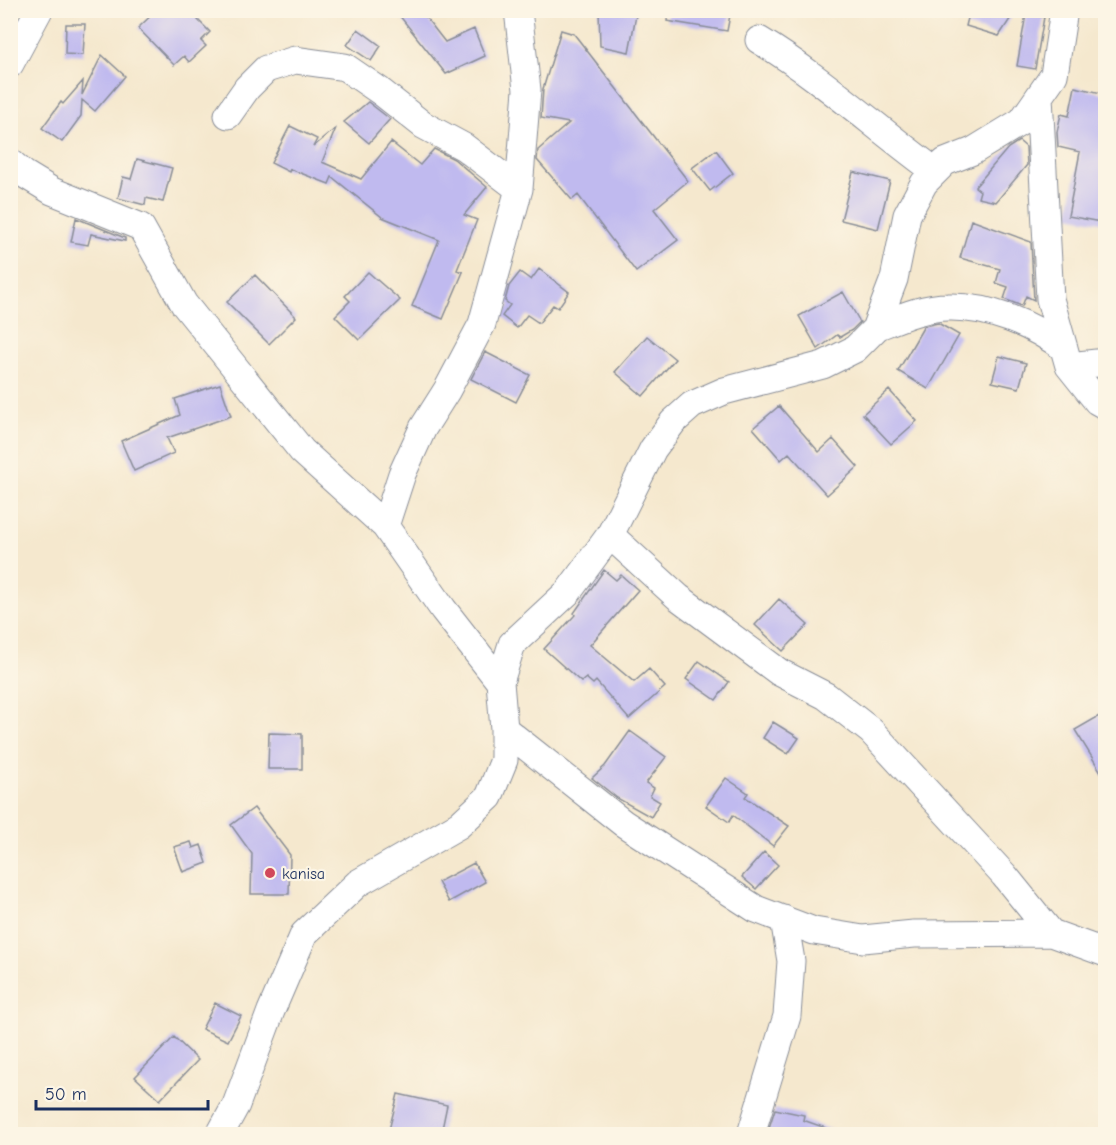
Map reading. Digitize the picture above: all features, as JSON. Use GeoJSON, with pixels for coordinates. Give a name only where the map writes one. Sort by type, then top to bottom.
{"type":"FeatureCollection","features":[{"type":"Feature","properties":{"kind":"street"},"geometry":{"type":"LineString","coordinates":[[10,64],[39,10]]}},
{"type":"Feature","properties":{"kind":"street"},"geometry":{"type":"LineString","coordinates":[[385,526],[402,474],[423,428],[483,324],[519,189],[527,90],[518,10]]}},
{"type":"Feature","properties":{"kind":"street"},"geometry":{"type":"LineString","coordinates":[[220,1134],[236,1105],[271,1011],[304,934],[358,883],[459,825],[489,797],[504,760],[500,682],[512,644],[568,592],[610,535],[653,449],[673,422],[692,405],[724,391],[824,365],[855,349],[876,327],[894,279],[907,215],[924,183],[945,162],[973,151],[1022,121],[1054,75],[1065,11]]}},
{"type":"Feature","properties":{"kind":"street"},"geometry":{"type":"LineString","coordinates":[[759,40],[819,78],[880,130],[935,171]]}},
{"type":"Feature","properties":{"kind":"street"},"geometry":{"type":"LineString","coordinates":[[228,115],[247,88],[266,69],[296,60],[345,67],[423,125],[464,147],[519,189]]}},
{"type":"Feature","properties":{"kind":"street"},"geometry":{"type":"LineString","coordinates":[[1039,97],[1050,299],[1067,357]]}},
{"type":"Feature","properties":{"kind":"street"},"geometry":{"type":"LineString","coordinates":[[10,162],[24,174],[52,191],[141,228],[184,304],[302,451],[385,526],[443,609],[500,682]]}},
{"type":"Feature","properties":{"kind":"street"},"geometry":{"type":"LineString","coordinates":[[876,327],[930,309],[966,308],[1015,321],[1043,332],[1067,357],[1097,401],[1106,406]]}},
{"type":"Feature","properties":{"kind":"street"},"geometry":{"type":"LineString","coordinates":[[1067,357],[1106,362]]}},
{"type":"Feature","properties":{"kind":"street"},"geometry":{"type":"LineString","coordinates":[[610,535],[678,597],[779,672],[825,696],[871,731],[1004,875],[1051,933]]}},
{"type":"Feature","properties":{"kind":"street"},"geometry":{"type":"LineString","coordinates":[[504,729],[623,823],[756,909],[814,930],[863,939],[914,934],[1051,933],[1106,953]]}},
{"type":"Feature","properties":{"kind":"street"},"geometry":{"type":"LineString","coordinates":[[751,1134],[787,1016],[791,962],[784,919]]}},
{"type":"Feature","properties":{"kind":"building"},"geometry":{"type":"Polygon","coordinates":[[[157,10],[208,10],[198,20],[210,32],[201,41],[206,46],[189,62],[184,56],[174,65],[138,28],[157,10]]]}},
{"type":"Feature","properties":{"kind":"building"},"geometry":{"type":"Polygon","coordinates":[[[395,10],[420,10],[445,42],[474,29],[485,56],[446,74],[395,10]]]}},
{"type":"Feature","properties":{"kind":"building"},"geometry":{"type":"Polygon","coordinates":[[[599,10],[637,10],[629,52],[600,46],[599,10]]]}},
{"type":"Feature","properties":{"kind":"building"},"geometry":{"type":"Polygon","coordinates":[[[668,10],[731,10],[727,31],[667,21],[668,10]]]}},
{"type":"Feature","properties":{"kind":"building"},"geometry":{"type":"Polygon","coordinates":[[[970,10],[1016,10],[999,36],[966,26],[970,10]]]}},
{"type":"Feature","properties":{"kind":"building"},"geometry":{"type":"Polygon","coordinates":[[[1026,14],[1044,17],[1035,69],[1017,66],[1026,14]]]}},
{"type":"Feature","properties":{"kind":"building"},"geometry":{"type":"Polygon","coordinates":[[[66,24],[85,24],[83,55],[65,54],[66,24]]]}},
{"type":"Feature","properties":{"kind":"building"},"geometry":{"type":"Polygon","coordinates":[[[358,29],[381,46],[371,61],[347,45],[358,29]]]}},
{"type":"Feature","properties":{"kind":"building"},"geometry":{"type":"Polygon","coordinates":[[[561,30],[574,34],[688,181],[654,209],[678,240],[636,272],[578,195],[572,200],[537,160],[538,150],[569,123],[541,118],[543,89],[561,30]]]}},
{"type":"Feature","properties":{"kind":"building"},"geometry":{"type":"Polygon","coordinates":[[[102,55],[125,76],[95,111],[82,100],[81,116],[62,142],[42,128],[61,102],[63,104],[83,81],[82,95],[102,55]]]}},
{"type":"Feature","properties":{"kind":"building"},"geometry":{"type":"Polygon","coordinates":[[[1075,87],[1106,94],[1106,223],[1068,216],[1080,152],[1058,147],[1057,132],[1061,114],[1069,116],[1075,87]]]}},
{"type":"Feature","properties":{"kind":"building"},"geometry":{"type":"Polygon","coordinates":[[[368,102],[390,119],[369,143],[344,122],[368,102]]]}},
{"type":"Feature","properties":{"kind":"building"},"geometry":{"type":"Polygon","coordinates":[[[290,126],[317,139],[313,147],[336,128],[322,162],[361,179],[391,142],[420,165],[434,149],[454,159],[487,187],[464,215],[477,220],[457,270],[463,272],[443,319],[412,306],[439,240],[382,217],[332,177],[329,184],[290,169],[289,172],[271,163],[290,126]]]}},
{"type":"Feature","properties":{"kind":"building"},"geometry":{"type":"Polygon","coordinates":[[[1019,141],[1026,147],[1027,165],[996,202],[978,198],[980,191],[975,187],[1008,148],[1019,141]]]}},
{"type":"Feature","properties":{"kind":"building"},"geometry":{"type":"Polygon","coordinates":[[[716,150],[733,173],[710,191],[692,168],[716,150]]]}},
{"type":"Feature","properties":{"kind":"building"},"geometry":{"type":"Polygon","coordinates":[[[137,159],[172,168],[163,202],[146,198],[145,205],[118,198],[123,177],[131,179],[137,159]]]}},
{"type":"Feature","properties":{"kind":"building"},"geometry":{"type":"Polygon","coordinates":[[[853,172],[890,181],[878,229],[841,220],[853,172]]]}},
{"type":"Feature","properties":{"kind":"building"},"geometry":{"type":"Polygon","coordinates":[[[76,218],[125,238],[125,241],[91,234],[88,245],[71,242],[76,218]]]}},
{"type":"Feature","properties":{"kind":"building"},"geometry":{"type":"Polygon","coordinates":[[[971,220],[1031,242],[1034,300],[1026,296],[1022,306],[1004,299],[1008,287],[996,283],[1000,269],[960,258],[971,220]]]}},
{"type":"Feature","properties":{"kind":"building"},"geometry":{"type":"Polygon","coordinates":[[[539,269],[569,292],[558,308],[553,305],[539,323],[527,315],[517,328],[502,316],[510,305],[505,301],[509,286],[520,272],[531,280],[539,269]]]}},
{"type":"Feature","properties":{"kind":"building"},"geometry":{"type":"Polygon","coordinates":[[[368,272],[400,300],[359,340],[335,316],[350,301],[345,296],[368,272]]]}},
{"type":"Feature","properties":{"kind":"building"},"geometry":{"type":"Polygon","coordinates":[[[255,275],[296,317],[269,344],[227,302],[255,275]]]}},
{"type":"Feature","properties":{"kind":"building"},"geometry":{"type":"Polygon","coordinates":[[[843,292],[860,322],[852,330],[840,337],[837,335],[818,349],[799,316],[843,292]]]}},
{"type":"Feature","properties":{"kind":"building"},"geometry":{"type":"Polygon","coordinates":[[[938,323],[959,335],[928,389],[898,371],[924,326],[938,323]]]}},
{"type":"Feature","properties":{"kind":"building"},"geometry":{"type":"Polygon","coordinates":[[[647,336],[675,359],[643,396],[615,372],[647,336]]]}},
{"type":"Feature","properties":{"kind":"building"},"geometry":{"type":"Polygon","coordinates":[[[485,352],[530,375],[516,402],[471,379],[485,352]]]}},
{"type":"Feature","properties":{"kind":"building"},"geometry":{"type":"Polygon","coordinates":[[[999,356],[1026,363],[1019,388],[992,382],[999,356]]]}},
{"type":"Feature","properties":{"kind":"building"},"geometry":{"type":"Polygon","coordinates":[[[220,384],[231,416],[167,438],[174,453],[134,471],[121,441],[180,415],[175,399],[220,384]]]}},
{"type":"Feature","properties":{"kind":"building"},"geometry":{"type":"Polygon","coordinates":[[[889,390],[917,421],[891,444],[863,414],[889,390]]]}},
{"type":"Feature","properties":{"kind":"building"},"geometry":{"type":"Polygon","coordinates":[[[779,406],[819,452],[833,439],[858,467],[827,495],[789,453],[781,460],[753,428],[779,406]]]}},
{"type":"Feature","properties":{"kind":"building"},"geometry":{"type":"Polygon","coordinates":[[[604,570],[616,580],[621,575],[638,590],[590,645],[634,682],[649,669],[665,687],[629,719],[596,681],[593,684],[586,678],[581,682],[544,649],[575,615],[574,613],[604,570]]]}},
{"type":"Feature","properties":{"kind":"building"},"geometry":{"type":"Polygon","coordinates":[[[779,599],[808,625],[783,651],[755,625],[779,599]]]}},
{"type":"Feature","properties":{"kind":"building"},"geometry":{"type":"Polygon","coordinates":[[[699,661],[729,682],[716,700],[686,679],[699,661]]]}},
{"type":"Feature","properties":{"kind":"building"},"geometry":{"type":"Polygon","coordinates":[[[1106,712],[1106,780],[1075,730],[1106,712]]]}},
{"type":"Feature","properties":{"kind":"building"},"geometry":{"type":"Polygon","coordinates":[[[773,722],[799,738],[788,754],[763,738],[773,722]]]}},
{"type":"Feature","properties":{"kind":"building"},"geometry":{"type":"Polygon","coordinates":[[[630,731],[666,757],[646,783],[654,788],[650,796],[660,802],[651,817],[617,798],[592,778],[605,766],[630,731]]]}},
{"type":"Feature","properties":{"kind":"building"},"geometry":{"type":"Polygon","coordinates":[[[269,733],[302,734],[302,769],[268,769],[269,733]]]}},
{"type":"Feature","properties":{"kind":"building"},"geometry":{"type":"Polygon","coordinates":[[[726,778],[748,793],[745,797],[789,826],[773,846],[733,815],[729,822],[706,806],[726,778]]]}},
{"type":"Feature","properties":{"kind":"building"},"geometry":{"type":"Polygon","coordinates":[[[254,808],[290,855],[289,894],[251,894],[252,854],[231,825],[254,808]]]}},
{"type":"Feature","properties":{"kind":"building"},"geometry":{"type":"Polygon","coordinates":[[[191,842],[193,848],[201,845],[207,863],[183,872],[174,847],[191,842]]]}},
{"type":"Feature","properties":{"kind":"building"},"geometry":{"type":"Polygon","coordinates":[[[764,852],[778,865],[756,889],[742,877],[764,852]]]}},
{"type":"Feature","properties":{"kind":"building"},"geometry":{"type":"Polygon","coordinates":[[[474,863],[485,882],[449,902],[438,882],[474,863]]]}},
{"type":"Feature","properties":{"kind":"building"},"geometry":{"type":"Polygon","coordinates":[[[215,1003],[241,1016],[228,1041],[202,1029],[215,1003]]]}},
{"type":"Feature","properties":{"kind":"building"},"geometry":{"type":"Polygon","coordinates":[[[174,1037],[198,1060],[160,1100],[135,1077],[174,1037]]]}},
{"type":"Feature","properties":{"kind":"building"},"geometry":{"type":"Polygon","coordinates":[[[398,1094],[447,1105],[441,1134],[388,1134],[398,1094]]]}},
{"type":"Feature","properties":{"kind":"building"},"geometry":{"type":"Polygon","coordinates":[[[775,1109],[804,1115],[803,1120],[837,1132],[837,1134],[767,1134],[775,1109]]]}},
{"type":"Feature","properties":{"kind":"place","name":"kanisa"},"geometry":{"type":"Point","coordinates":[270,873]}}]}
